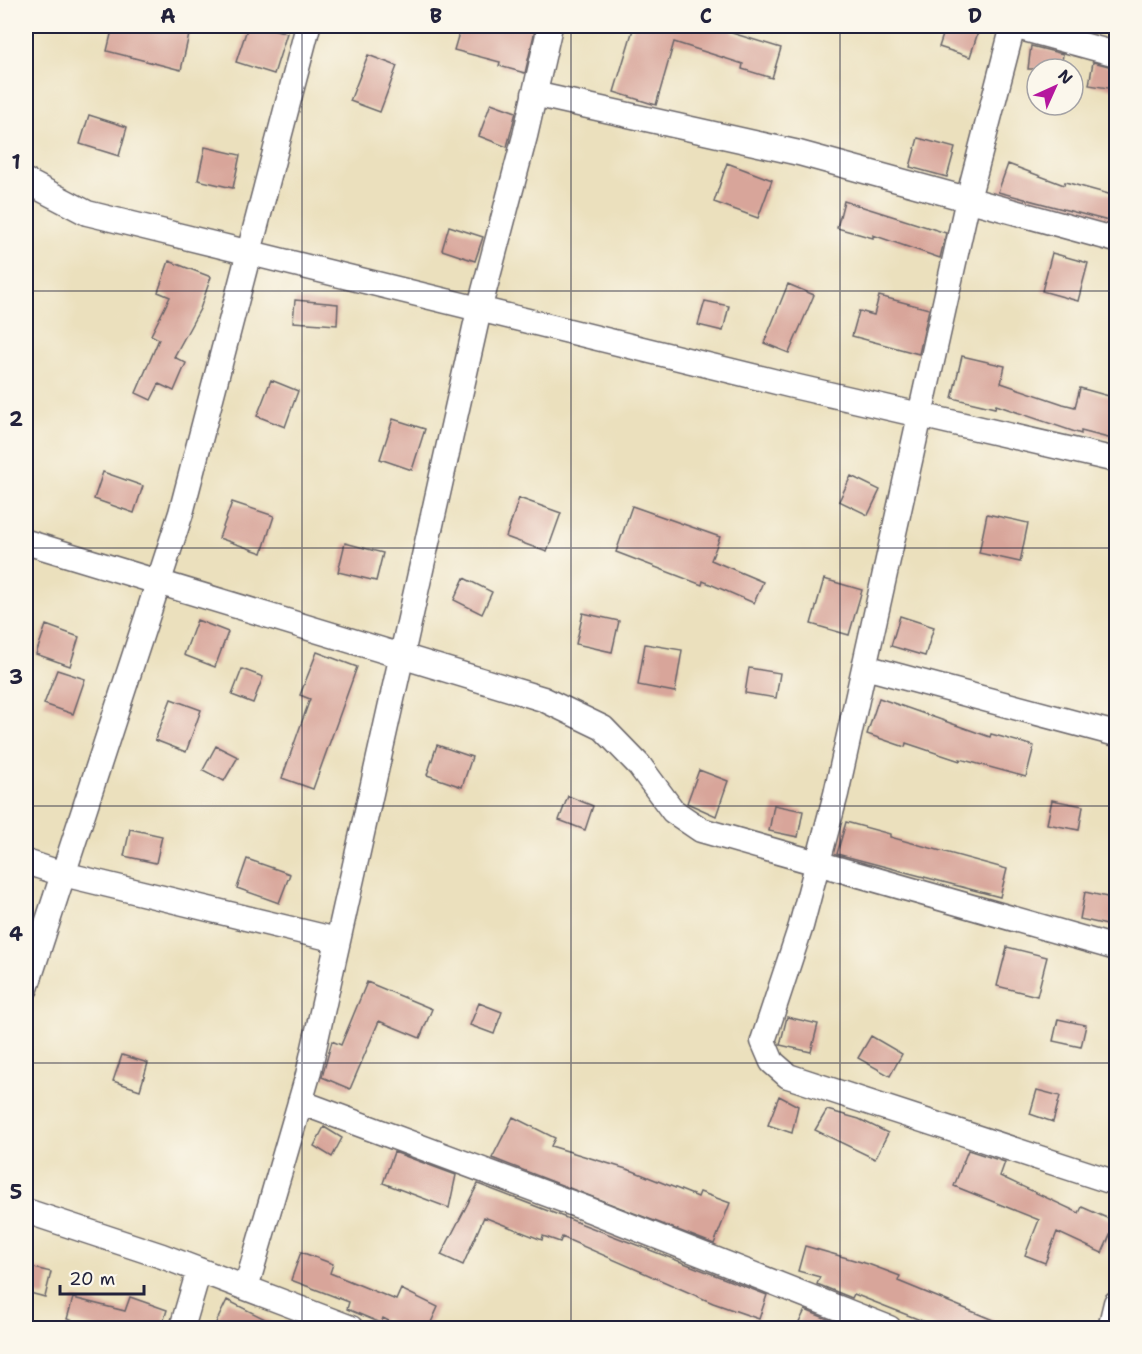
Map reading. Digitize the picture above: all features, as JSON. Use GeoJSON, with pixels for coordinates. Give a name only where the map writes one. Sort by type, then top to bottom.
{"type":"FeatureCollection","features":[{"type":"Feature","properties":{"kind":"street"},"geometry":{"type":"LineString","coordinates":[[26,988],[181,513],[308,26]]}},
{"type":"Feature","properties":{"kind":"street"},"geometry":{"type":"LineString","coordinates":[[246,1288],[300,1102],[403,655],[479,310],[550,26]]}},
{"type":"Feature","properties":{"kind":"street"},"geometry":{"type":"LineString","coordinates":[[1116,54],[1013,26],[968,199],[836,794],[801,926],[763,1041],[772,1062],[788,1076],[1116,1183]]}},
{"type":"Feature","properties":{"kind":"street"},"geometry":{"type":"LineString","coordinates":[[534,94],[799,153],[1116,240]]}},
{"type":"Feature","properties":{"kind":"street"},"geometry":{"type":"LineString","coordinates":[[26,181],[87,213],[479,310],[1116,460]]}},
{"type":"Feature","properties":{"kind":"street"},"geometry":{"type":"LineString","coordinates":[[26,542],[543,699],[603,728],[639,765],[673,811],[700,830],[1116,948]]}},
{"type":"Feature","properties":{"kind":"street"},"geometry":{"type":"LineString","coordinates":[[865,667],[1116,735]]}},
{"type":"Feature","properties":{"kind":"street"},"geometry":{"type":"LineString","coordinates":[[26,862],[63,874],[337,940]]}},
{"type":"Feature","properties":{"kind":"street"},"geometry":{"type":"LineString","coordinates":[[300,1102],[590,1210],[889,1329]]}},
{"type":"Feature","properties":{"kind":"street"},"geometry":{"type":"LineString","coordinates":[[26,1211],[199,1270],[351,1329]]}},
{"type":"Feature","properties":{"kind":"street"},"geometry":{"type":"LineString","coordinates":[[182,1329],[199,1270]]}},
{"type":"Feature","properties":{"kind":"street"},"geometry":{"type":"LineString","coordinates":[[1110,1329],[1116,1303]]}},
{"type":"Feature","properties":{"kind":"building"},"geometry":{"type":"Polygon","coordinates":[[[113,26],[191,26],[181,70],[107,51],[113,26]]]}},
{"type":"Feature","properties":{"kind":"building"},"geometry":{"type":"Polygon","coordinates":[[[248,26],[262,26],[287,33],[274,74],[236,62],[248,26]]]}},
{"type":"Feature","properties":{"kind":"building"},"geometry":{"type":"Polygon","coordinates":[[[461,26],[536,26],[525,73],[499,66],[500,62],[454,50],[461,26]]]}},
{"type":"Feature","properties":{"kind":"building"},"geometry":{"type":"Polygon","coordinates":[[[634,26],[735,26],[732,33],[781,48],[772,78],[742,69],[743,64],[674,42],[656,105],[614,92],[634,26]]]}},
{"type":"Feature","properties":{"kind":"building"},"geometry":{"type":"Polygon","coordinates":[[[946,26],[980,26],[970,57],[939,47],[946,26]]]}},
{"type":"Feature","properties":{"kind":"building"},"geometry":{"type":"Polygon","coordinates":[[[1031,46],[1063,54],[1063,57],[1030,57],[1031,46]]]}},
{"type":"Feature","properties":{"kind":"building"},"geometry":{"type":"Polygon","coordinates":[[[368,55],[397,66],[380,112],[350,101],[368,55]]]}},
{"type":"Feature","properties":{"kind":"building"},"geometry":{"type":"Polygon","coordinates":[[[1093,62],[1116,68],[1114,89],[1089,85],[1093,62]]]}},
{"type":"Feature","properties":{"kind":"building"},"geometry":{"type":"Polygon","coordinates":[[[491,103],[516,112],[507,147],[479,136],[491,103]]]}},
{"type":"Feature","properties":{"kind":"building"},"geometry":{"type":"Polygon","coordinates":[[[89,115],[127,127],[119,156],[80,144],[89,115]]]}},
{"type":"Feature","properties":{"kind":"building"},"geometry":{"type":"Polygon","coordinates":[[[918,138],[955,148],[947,177],[910,167],[918,138]]]}},
{"type":"Feature","properties":{"kind":"building"},"geometry":{"type":"Polygon","coordinates":[[[205,147],[240,155],[233,188],[198,180],[205,147]]]}},
{"type":"Feature","properties":{"kind":"building"},"geometry":{"type":"Polygon","coordinates":[[[727,163],[772,180],[758,218],[714,202],[727,163]]]}},
{"type":"Feature","properties":{"kind":"building"},"geometry":{"type":"Polygon","coordinates":[[[1008,164],[1064,185],[1065,182],[1116,196],[1116,223],[998,192],[1008,164]]]}},
{"type":"Feature","properties":{"kind":"building"},"geometry":{"type":"Polygon","coordinates":[[[844,201],[946,233],[940,258],[873,235],[873,238],[837,228],[844,201]]]}},
{"type":"Feature","properties":{"kind":"building"},"geometry":{"type":"Polygon","coordinates":[[[449,226],[483,237],[475,261],[442,250],[449,226]]]}},
{"type":"Feature","properties":{"kind":"building"},"geometry":{"type":"Polygon","coordinates":[[[1052,253],[1088,263],[1078,301],[1042,291],[1052,253]]]}},
{"type":"Feature","properties":{"kind":"building"},"geometry":{"type":"Polygon","coordinates":[[[169,261],[211,277],[200,309],[174,357],[186,363],[174,391],[159,384],[151,400],[136,393],[159,339],[151,335],[170,297],[158,292],[169,261]]]}},
{"type":"Feature","properties":{"kind":"building"},"geometry":{"type":"Polygon","coordinates":[[[788,284],[814,295],[789,353],[764,343],[788,284]]]}},
{"type":"Feature","properties":{"kind":"building"},"geometry":{"type":"Polygon","coordinates":[[[879,296],[929,309],[919,354],[852,336],[859,311],[874,315],[879,296]]]}},
{"type":"Feature","properties":{"kind":"building"},"geometry":{"type":"Polygon","coordinates":[[[295,300],[338,304],[337,325],[293,322],[295,300]]]}},
{"type":"Feature","properties":{"kind":"building"},"geometry":{"type":"Polygon","coordinates":[[[705,301],[729,306],[723,331],[698,325],[705,301]]]}},
{"type":"Feature","properties":{"kind":"building"},"geometry":{"type":"Polygon","coordinates":[[[962,356],[1005,366],[1001,383],[1063,404],[1075,407],[1080,388],[1116,398],[1116,440],[1081,431],[1081,434],[996,405],[995,408],[952,398],[962,356]]]}},
{"type":"Feature","properties":{"kind":"building"},"geometry":{"type":"Polygon","coordinates":[[[271,380],[298,391],[285,427],[257,416],[271,380]]]}},
{"type":"Feature","properties":{"kind":"building"},"geometry":{"type":"Polygon","coordinates":[[[393,419],[425,429],[412,470],[380,459],[393,419]]]}},
{"type":"Feature","properties":{"kind":"building"},"geometry":{"type":"Polygon","coordinates":[[[103,472],[143,486],[134,513],[94,499],[103,472]]]}},
{"type":"Feature","properties":{"kind":"building"},"geometry":{"type":"Polygon","coordinates":[[[851,476],[880,490],[868,515],[839,501],[851,476]]]}},
{"type":"Feature","properties":{"kind":"building"},"geometry":{"type":"Polygon","coordinates":[[[519,498],[561,513],[547,552],[506,537],[519,498]]]}},
{"type":"Feature","properties":{"kind":"building"},"geometry":{"type":"Polygon","coordinates":[[[232,502],[274,516],[262,553],[219,538],[232,502]]]}},
{"type":"Feature","properties":{"kind":"building"},"geometry":{"type":"Polygon","coordinates":[[[632,506],[720,537],[711,560],[763,582],[754,603],[703,581],[702,585],[616,552],[632,506]]]}},
{"type":"Feature","properties":{"kind":"building"},"geometry":{"type":"Polygon","coordinates":[[[987,514],[1028,523],[1020,562],[979,553],[987,514]]]}},
{"type":"Feature","properties":{"kind":"building"},"geometry":{"type":"Polygon","coordinates":[[[345,543],[383,553],[376,581],[338,572],[345,543]]]}},
{"type":"Feature","properties":{"kind":"building"},"geometry":{"type":"Polygon","coordinates":[[[464,578],[492,592],[482,614],[454,600],[464,578]]]}},
{"type":"Feature","properties":{"kind":"building"},"geometry":{"type":"Polygon","coordinates":[[[824,579],[862,590],[849,635],[811,624],[824,579]]]}},
{"type":"Feature","properties":{"kind":"building"},"geometry":{"type":"Polygon","coordinates":[[[583,613],[619,621],[612,652],[576,644],[583,613]]]}},
{"type":"Feature","properties":{"kind":"building"},"geometry":{"type":"Polygon","coordinates":[[[900,616],[934,627],[925,656],[891,646],[900,616]]]}},
{"type":"Feature","properties":{"kind":"building"},"geometry":{"type":"Polygon","coordinates":[[[197,620],[228,632],[215,667],[184,655],[197,620]]]}},
{"type":"Feature","properties":{"kind":"building"},"geometry":{"type":"Polygon","coordinates":[[[46,625],[79,637],[70,666],[36,654],[46,625]]]}},
{"type":"Feature","properties":{"kind":"building"},"geometry":{"type":"Polygon","coordinates":[[[645,644],[682,650],[675,692],[638,685],[645,644]]]}},
{"type":"Feature","properties":{"kind":"building"},"geometry":{"type":"Polygon","coordinates":[[[317,652],[357,667],[313,789],[282,778],[310,699],[300,695],[317,652]]]}},
{"type":"Feature","properties":{"kind":"building"},"geometry":{"type":"Polygon","coordinates":[[[749,668],[780,673],[776,698],[745,693],[749,668]]]}},
{"type":"Feature","properties":{"kind":"building"},"geometry":{"type":"Polygon","coordinates":[[[242,669],[263,677],[253,703],[232,695],[242,669]]]}},
{"type":"Feature","properties":{"kind":"building"},"geometry":{"type":"Polygon","coordinates":[[[57,670],[85,679],[73,714],[44,704],[57,670]]]}},
{"type":"Feature","properties":{"kind":"building"},"geometry":{"type":"Polygon","coordinates":[[[879,698],[990,737],[991,734],[1034,746],[1026,777],[960,759],[960,761],[906,743],[905,747],[867,734],[879,698]]]}},
{"type":"Feature","properties":{"kind":"building"},"geometry":{"type":"Polygon","coordinates":[[[171,699],[201,710],[186,752],[155,740],[171,699]]]}},
{"type":"Feature","properties":{"kind":"building"},"geometry":{"type":"Polygon","coordinates":[[[437,745],[472,757],[462,787],[427,775],[437,745]]]}},
{"type":"Feature","properties":{"kind":"building"},"geometry":{"type":"Polygon","coordinates":[[[216,746],[238,757],[224,781],[203,770],[216,746]]]}},
{"type":"Feature","properties":{"kind":"building"},"geometry":{"type":"Polygon","coordinates":[[[699,770],[728,781],[716,816],[687,803],[699,770]]]}},
{"type":"Feature","properties":{"kind":"building"},"geometry":{"type":"Polygon","coordinates":[[[568,796],[593,806],[585,830],[559,820],[568,796]]]}},
{"type":"Feature","properties":{"kind":"building"},"geometry":{"type":"Polygon","coordinates":[[[1052,800],[1083,806],[1079,830],[1047,824],[1052,800]]]}},
{"type":"Feature","properties":{"kind":"building"},"geometry":{"type":"Polygon","coordinates":[[[774,805],[803,811],[798,837],[769,831],[774,805]]]}},
{"type":"Feature","properties":{"kind":"building"},"geometry":{"type":"Polygon","coordinates":[[[846,822],[890,834],[890,837],[1007,869],[1000,897],[837,854],[846,822]]]}},
{"type":"Feature","properties":{"kind":"building"},"geometry":{"type":"Polygon","coordinates":[[[130,829],[162,836],[156,863],[124,856],[130,829]]]}},
{"type":"Feature","properties":{"kind":"building"},"geometry":{"type":"Polygon","coordinates":[[[247,859],[290,874],[279,903],[237,888],[247,859]]]}},
{"type":"Feature","properties":{"kind":"building"},"geometry":{"type":"Polygon","coordinates":[[[1085,892],[1116,899],[1116,927],[1080,919],[1085,892]]]}},
{"type":"Feature","properties":{"kind":"building"},"geometry":{"type":"Polygon","coordinates":[[[1007,947],[1047,957],[1037,996],[997,986],[1007,947]]]}},
{"type":"Feature","properties":{"kind":"building"},"geometry":{"type":"Polygon","coordinates":[[[367,982],[432,1009],[420,1038],[379,1021],[350,1089],[322,1077],[332,1041],[341,1045],[367,982]]]}},
{"type":"Feature","properties":{"kind":"building"},"geometry":{"type":"Polygon","coordinates":[[[479,1003],[502,1012],[494,1034],[470,1025],[479,1003]]]}},
{"type":"Feature","properties":{"kind":"building"},"geometry":{"type":"Polygon","coordinates":[[[787,1017],[818,1024],[811,1052],[780,1045],[787,1017]]]}},
{"type":"Feature","properties":{"kind":"building"},"geometry":{"type":"Polygon","coordinates":[[[1058,1019],[1086,1025],[1081,1047],[1053,1041],[1058,1019]]]}},
{"type":"Feature","properties":{"kind":"building"},"geometry":{"type":"Polygon","coordinates":[[[871,1036],[902,1054],[890,1076],[858,1058],[871,1036]]]}},
{"type":"Feature","properties":{"kind":"building"},"geometry":{"type":"Polygon","coordinates":[[[122,1055],[148,1063],[140,1090],[113,1081],[122,1055]]]}},
{"type":"Feature","properties":{"kind":"building"},"geometry":{"type":"Polygon","coordinates":[[[1037,1090],[1060,1096],[1053,1122],[1030,1114],[1037,1090]]]}},
{"type":"Feature","properties":{"kind":"building"},"geometry":{"type":"Polygon","coordinates":[[[779,1096],[798,1106],[792,1133],[768,1125],[779,1096]]]}},
{"type":"Feature","properties":{"kind":"building"},"geometry":{"type":"Polygon","coordinates":[[[827,1110],[859,1119],[888,1133],[875,1159],[815,1130],[827,1110]]]}},
{"type":"Feature","properties":{"kind":"building"},"geometry":{"type":"Polygon","coordinates":[[[513,1117],[555,1138],[551,1146],[633,1171],[698,1197],[700,1192],[730,1203],[714,1244],[492,1158],[513,1117]]]}},
{"type":"Feature","properties":{"kind":"building"},"geometry":{"type":"Polygon","coordinates":[[[324,1127],[342,1138],[332,1157],[314,1146],[324,1127]]]}},
{"type":"Feature","properties":{"kind":"building"},"geometry":{"type":"Polygon","coordinates":[[[968,1150],[1005,1162],[1000,1176],[1079,1213],[1082,1207],[1116,1222],[1102,1253],[1057,1232],[1045,1263],[1025,1255],[1039,1220],[954,1186],[968,1150]]]}},
{"type":"Feature","properties":{"kind":"building"},"geometry":{"type":"Polygon","coordinates":[[[394,1152],[456,1175],[449,1208],[383,1183],[394,1152]]]}},
{"type":"Feature","properties":{"kind":"building"},"geometry":{"type":"Polygon","coordinates":[[[478,1184],[767,1295],[759,1319],[713,1303],[562,1237],[560,1242],[543,1236],[542,1240],[484,1217],[463,1265],[441,1255],[478,1184]]]}},
{"type":"Feature","properties":{"kind":"building"},"geometry":{"type":"Polygon","coordinates":[[[805,1246],[868,1264],[900,1276],[898,1281],[1015,1329],[943,1329],[854,1294],[852,1298],[817,1284],[820,1277],[798,1271],[805,1246]]]}},
{"type":"Feature","properties":{"kind":"building"},"geometry":{"type":"Polygon","coordinates":[[[301,1252],[333,1264],[330,1273],[396,1300],[401,1289],[438,1307],[428,1329],[405,1329],[383,1318],[381,1323],[347,1309],[349,1302],[291,1280],[301,1252]]]}},
{"type":"Feature","properties":{"kind":"building"},"geometry":{"type":"Polygon","coordinates":[[[26,1266],[51,1272],[45,1297],[26,1292],[26,1266]]]}},
{"type":"Feature","properties":{"kind":"building"},"geometry":{"type":"Polygon","coordinates":[[[130,1297],[167,1310],[161,1329],[101,1329],[67,1319],[73,1298],[125,1311],[130,1297]]]}},
{"type":"Feature","properties":{"kind":"building"},"geometry":{"type":"Polygon","coordinates":[[[227,1300],[285,1329],[213,1329],[227,1300]]]}},
{"type":"Feature","properties":{"kind":"building"},"geometry":{"type":"Polygon","coordinates":[[[805,1310],[840,1324],[837,1329],[796,1329],[805,1310]]]}}]}
